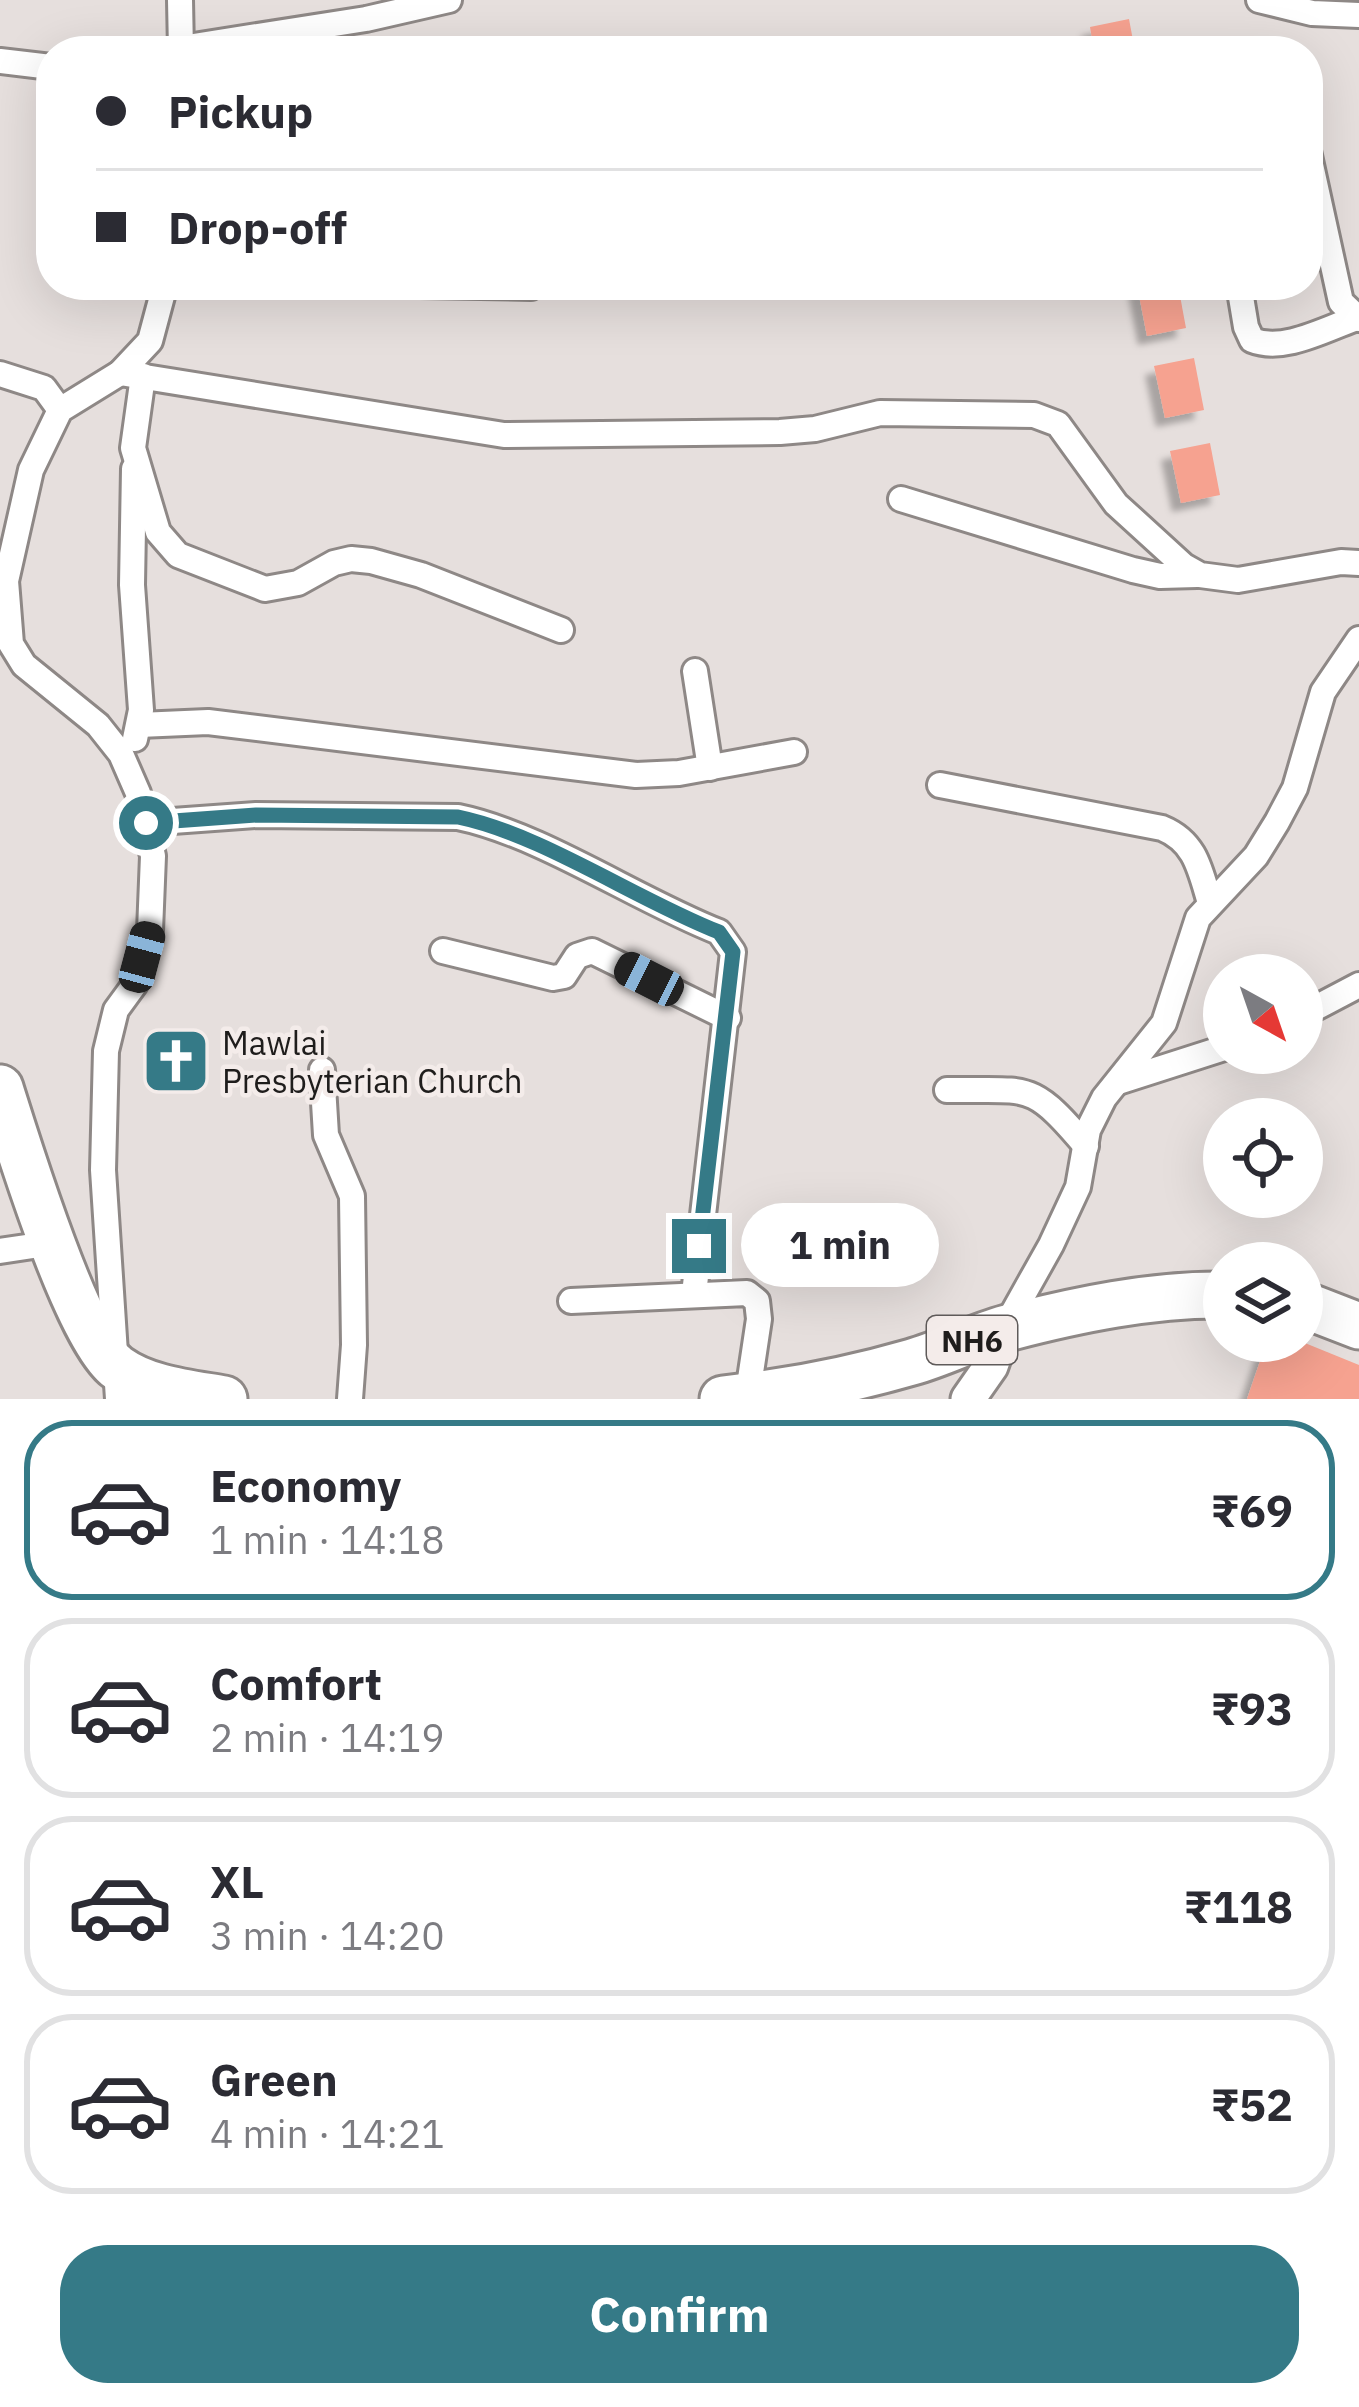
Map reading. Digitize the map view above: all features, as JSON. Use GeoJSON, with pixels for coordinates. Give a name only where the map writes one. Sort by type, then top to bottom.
{"type":"FeatureCollection","features":[{"type":"Feature","properties":{"kind":"highway"},"geometry":{"type":"LineString","coordinates":[[0,1088],[53,1244],[118,1384],[153,1384],[224,1399]]}},
{"type":"Feature","properties":{"kind":"highway","name":"NH6"},"geometry":{"type":"LineString","coordinates":[[739,1398],[915,1361],[1004,1329],[1151,1300],[1203,1296]]}},
{"type":"Feature","properties":{"kind":"highway"},"geometry":{"type":"LineString","coordinates":[[1323,1312],[1359,1326]]}},
{"type":"Feature","properties":{"kind":"street"},"geometry":{"type":"LineString","coordinates":[[180,0],[181,36]]}},
{"type":"Feature","properties":{"kind":"street"},"geometry":{"type":"LineString","coordinates":[[261,36],[449,0]]}},
{"type":"Feature","properties":{"kind":"street"},"geometry":{"type":"LineString","coordinates":[[1259,0],[1312,13],[1359,15]]}},
{"type":"Feature","properties":{"kind":"street"},"geometry":{"type":"LineString","coordinates":[[0,61],[36,65]]}},
{"type":"Feature","properties":{"kind":"street"},"geometry":{"type":"LineString","coordinates":[[1241,300],[1246,328],[1252,340],[1263,345],[1278,345],[1358,319],[1341,302],[1323,220]]}},
{"type":"Feature","properties":{"kind":"street"},"geometry":{"type":"LineString","coordinates":[[121,754],[135,740],[139,725],[132,585],[132,374],[150,341],[161,300]]}},
{"type":"Feature","properties":{"kind":"street"},"geometry":{"type":"LineString","coordinates":[[0,374],[44,388],[60,410]]}},
{"type":"Feature","properties":{"kind":"street"},"geometry":{"type":"LineString","coordinates":[[118,1384],[103,1170],[106,1051],[116,1010],[135,984],[150,931],[154,856],[138,794],[121,754],[98,725],[24,665],[11,644],[3,598],[31,470],[60,410],[132,374],[504,435],[780,432],[880,413],[1034,415],[1058,424],[1116,504],[1200,575]]}},
{"type":"Feature","properties":{"kind":"street"},"geometry":{"type":"LineString","coordinates":[[135,454],[158,532],[178,555],[203,566],[265,589],[298,583],[321,568],[351,559],[371,561],[421,575],[561,630]]}},
{"type":"Feature","properties":{"kind":"street"},"geometry":{"type":"LineString","coordinates":[[901,500],[1160,576],[1238,580],[1359,562]]}},
{"type":"Feature","properties":{"kind":"street"},"geometry":{"type":"LineString","coordinates":[[968,1399],[991,1366],[1004,1329],[1052,1245],[1078,1187],[1088,1130],[1117,1082],[1164,1023],[1192,930],[1210,903],[1256,856],[1277,822],[1295,788],[1323,692],[1359,639]]}},
{"type":"Feature","properties":{"kind":"street"},"geometry":{"type":"LineString","coordinates":[[695,671],[710,767]]}},
{"type":"Feature","properties":{"kind":"street"},"geometry":{"type":"LineString","coordinates":[[139,725],[208,722],[636,775],[794,752]]}},
{"type":"Feature","properties":{"kind":"street"},"geometry":{"type":"LineString","coordinates":[[940,785],[1162,828],[1192,848],[1210,903]]}},
{"type":"Feature","properties":{"kind":"street"},"geometry":{"type":"LineString","coordinates":[[146,823],[256,815],[431,816],[478,821],[719,932],[733,952],[694,1294]]}},
{"type":"Feature","properties":{"kind":"street"},"geometry":{"type":"LineString","coordinates":[[442,951],[553,978],[564,976],[577,956],[592,951],[728,1018]]}},
{"type":"Feature","properties":{"kind":"street"},"geometry":{"type":"LineString","coordinates":[[1323,1004],[1359,985]]}},
{"type":"Feature","properties":{"kind":"street"},"geometry":{"type":"LineString","coordinates":[[1117,1082],[1203,1055]]}},
{"type":"Feature","properties":{"kind":"street"},"geometry":{"type":"LineString","coordinates":[[322,1070],[326,1135],[352,1196],[350,1399]]}},
{"type":"Feature","properties":{"kind":"street"},"geometry":{"type":"LineString","coordinates":[[947,1090],[1026,1091],[1052,1106],[1085,1146]]}},
{"type":"Feature","properties":{"kind":"street"},"geometry":{"type":"LineString","coordinates":[[0,1251],[53,1244]]}},
{"type":"Feature","properties":{"kind":"street"},"geometry":{"type":"LineString","coordinates":[[571,1301],[747,1293],[757,1300],[759,1319],[739,1398]]}},
{"type":"Feature","properties":{"kind":"building"},"geometry":{"type":"Polygon","coordinates":[[[1129,19],[1132,36],[1092,36],[1090,27],[1129,19]]]}},
{"type":"Feature","properties":{"kind":"building"},"geometry":{"type":"Polygon","coordinates":[[[1140,300],[1181,300],[1186,328],[1147,336],[1140,300]]]}},
{"type":"Feature","properties":{"kind":"building"},"geometry":{"type":"Polygon","coordinates":[[[1194,358],[1204,410],[1165,418],[1154,366],[1194,358]]]}},
{"type":"Feature","properties":{"kind":"building"},"geometry":{"type":"Polygon","coordinates":[[[1210,443],[1220,495],[1181,503],[1170,451],[1210,443]]]}},
{"type":"Feature","properties":{"kind":"building"},"geometry":{"type":"Polygon","coordinates":[[[1323,1350],[1359,1365],[1359,1399],[1247,1399],[1260,1362],[1323,1362],[1323,1350]]]}},
{"type":"Feature","properties":{"kind":"place","name":"Mawlai Presbyterian Church"},"geometry":{"type":"Point","coordinates":[176,1061]}},
{"type":"Feature","properties":{"kind":"route"},"geometry":{"type":"LineString","coordinates":[[146,823],[256,815],[458,817],[539,847],[719,932],[733,952],[730,1005],[699,1246]]}}]}
